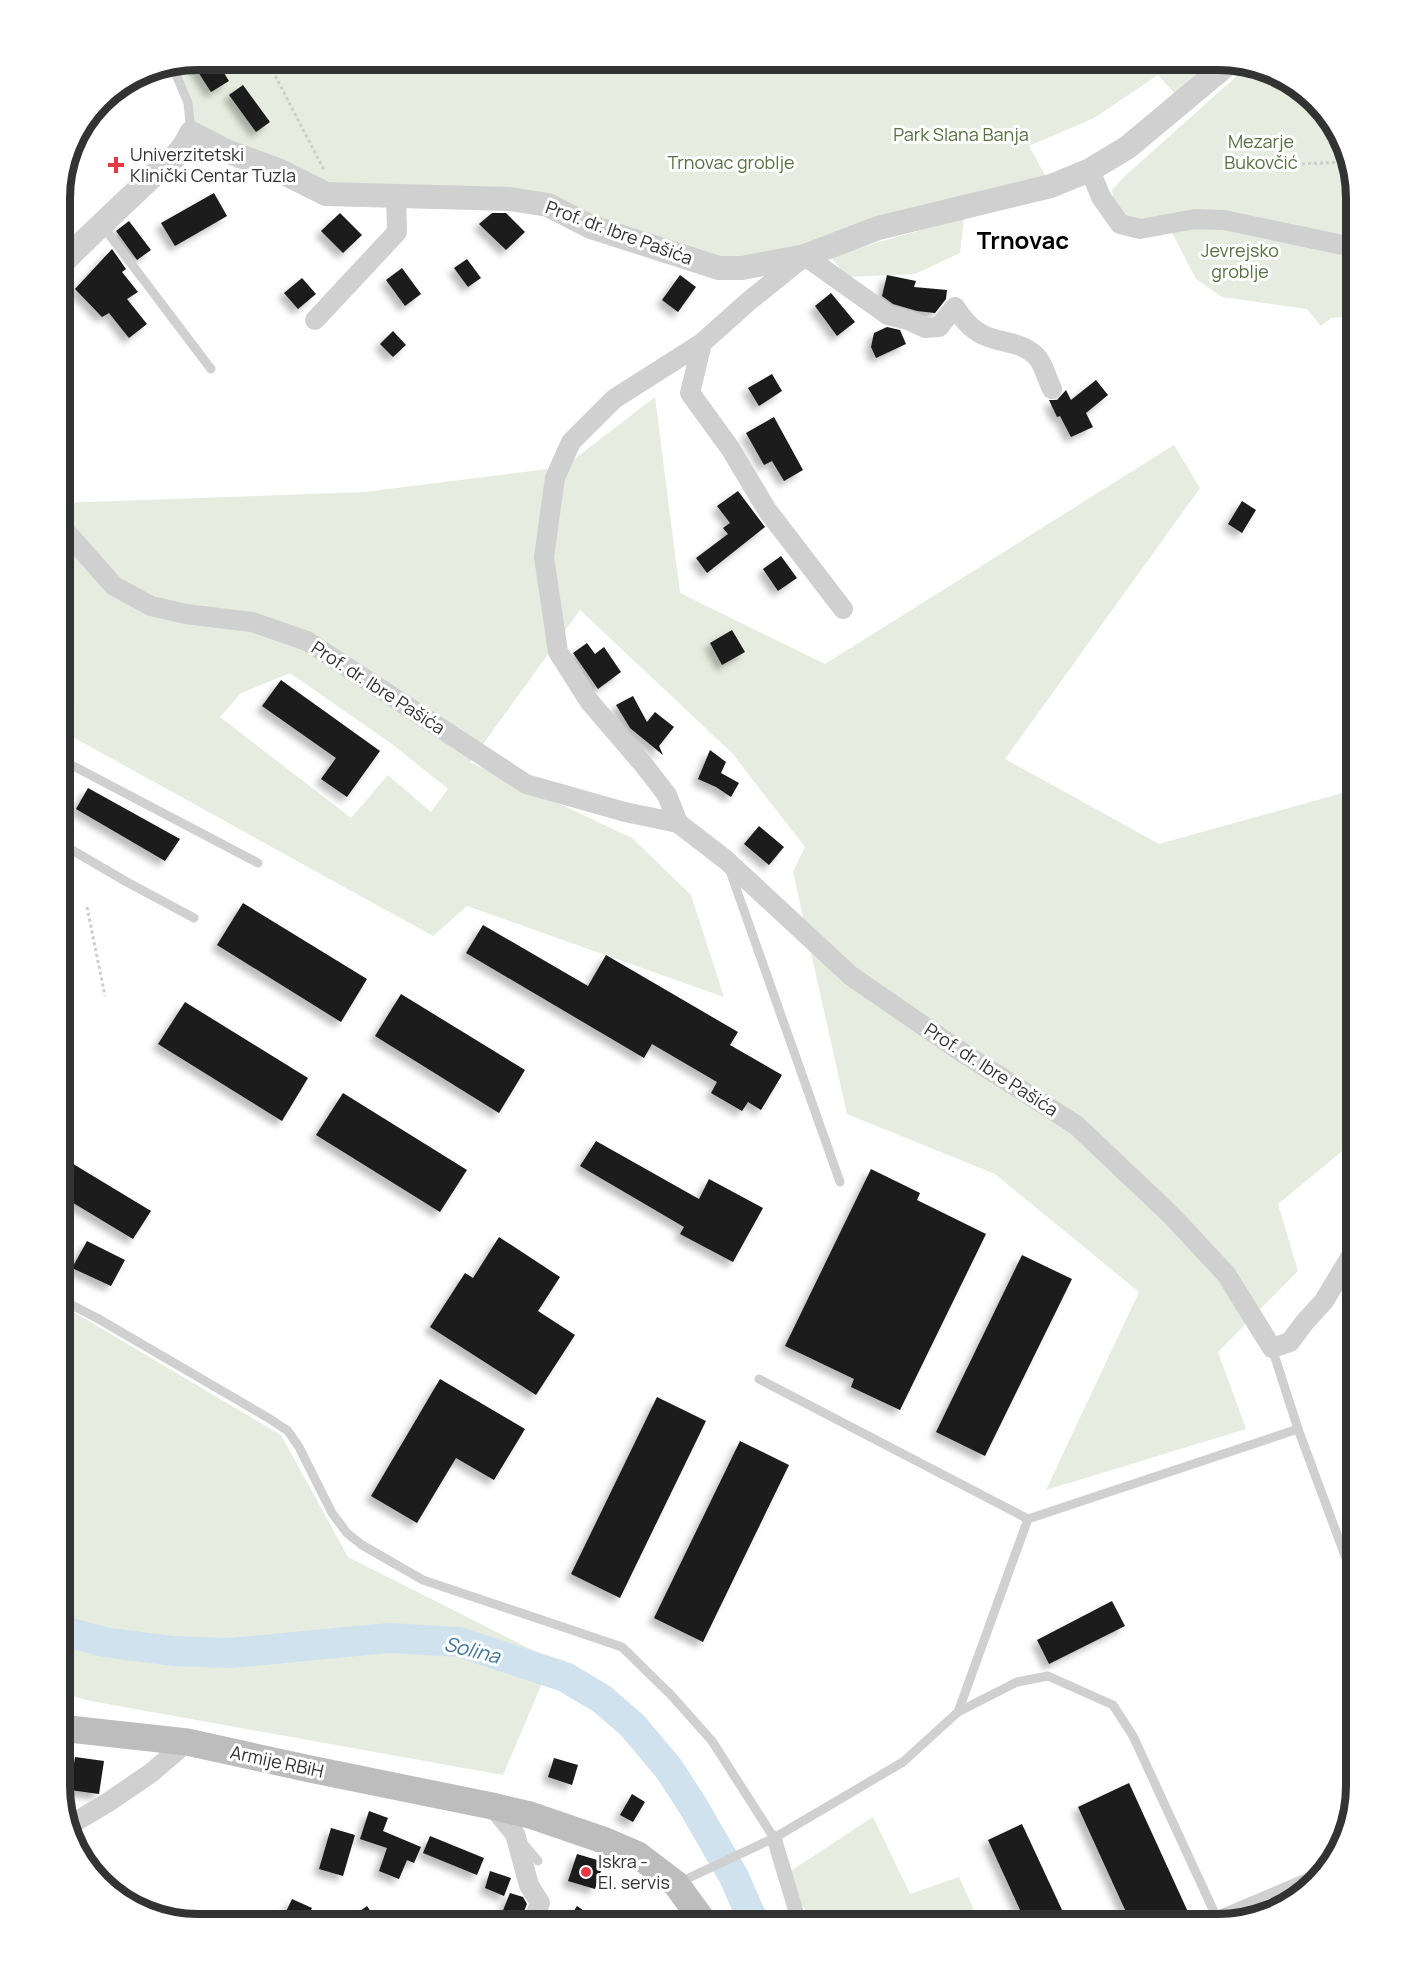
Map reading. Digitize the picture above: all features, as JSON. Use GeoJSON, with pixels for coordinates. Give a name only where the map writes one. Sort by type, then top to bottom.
{"type":"FeatureCollection","features":[{"type":"Feature","properties":{"kind":"main road","name":"Armije RBiH"},"geometry":{"type":"LineString","coordinates":[[70,1729],[187,1742],[310,1770],[492,1806],[575,1830],[638,1855],[676,1884],[698,1914]]}},
{"type":"Feature","properties":{"kind":"street","name":"Prof. dr. Ibre Pašića"},"geometry":{"type":"LineString","coordinates":[[191,133],[226,151],[278,170],[326,194],[396,194],[510,199],[548,205],[591,227],[719,268],[742,268],[805,256],[878,228],[1051,186],[1090,170],[1128,147],[1219,71]]}},
{"type":"Feature","properties":{"kind":"street"},"geometry":{"type":"LineString","coordinates":[[71,254],[177,156],[191,133]]}},
{"type":"Feature","properties":{"kind":"street"},"geometry":{"type":"LineString","coordinates":[[1090,170],[1101,196],[1120,224],[1140,229],[1195,219],[1224,220],[1346,247]]}},
{"type":"Feature","properties":{"kind":"street"},"geometry":{"type":"LineString","coordinates":[[315,320],[397,232],[396,194]]}},
{"type":"Feature","properties":{"kind":"street","name":"Prof. dr. Ibre Pašića"},"geometry":{"type":"LineString","coordinates":[[678,823],[667,795],[589,701],[558,652],[544,557],[555,478],[571,442],[614,399],[702,344],[749,301],[805,256]]}},
{"type":"Feature","properties":{"kind":"street"},"geometry":{"type":"LineString","coordinates":[[805,256],[888,315],[908,320],[925,328],[939,327],[955,307],[964,321],[976,331],[991,338],[1012,342],[1036,355],[1052,389]]}},
{"type":"Feature","properties":{"kind":"street"},"geometry":{"type":"LineString","coordinates":[[702,344],[690,393],[730,447],[767,510],[843,609]]}},
{"type":"Feature","properties":{"kind":"street","name":"Prof. dr. Ibre Pašića"},"geometry":{"type":"LineString","coordinates":[[71,537],[114,586],[151,606],[186,614],[252,622],[307,641],[526,784],[625,812],[678,823],[726,860],[851,976],[960,1051],[1076,1125],[1171,1215],[1226,1274],[1272,1348]]}},
{"type":"Feature","properties":{"kind":"street"},"geometry":{"type":"LineString","coordinates":[[1272,1348],[1290,1342],[1324,1300],[1346,1264]]}},
{"type":"Feature","properties":{"kind":"street"},"geometry":{"type":"LineString","coordinates":[[76,1822],[151,1773],[187,1742]]}},
{"type":"Feature","properties":{"kind":"street"},"geometry":{"type":"LineString","coordinates":[[492,1806],[514,1834],[529,1885],[540,1903],[536,1914]]}},
{"type":"Feature","properties":{"kind":"street"},"geometry":{"type":"LineString","coordinates":[[774,1838],[797,1914]]}},
{"type":"Feature","properties":{"kind":"lane"},"geometry":{"type":"LineString","coordinates":[[175,73],[188,103],[191,133]]}},
{"type":"Feature","properties":{"kind":"lane"},"geometry":{"type":"LineString","coordinates":[[101,224],[211,369]]}},
{"type":"Feature","properties":{"kind":"lane"},"geometry":{"type":"LineString","coordinates":[[71,765],[258,863]]}},
{"type":"Feature","properties":{"kind":"lane"},"geometry":{"type":"LineString","coordinates":[[71,849],[194,918]]}},
{"type":"Feature","properties":{"kind":"lane"},"geometry":{"type":"LineString","coordinates":[[726,860],[840,1182]]}},
{"type":"Feature","properties":{"kind":"lane"},"geometry":{"type":"LineString","coordinates":[[70,1304],[288,1431],[299,1447],[332,1513],[347,1533],[369,1550],[423,1580],[622,1647],[671,1695],[712,1741],[774,1838]]}},
{"type":"Feature","properties":{"kind":"lane"},"geometry":{"type":"LineString","coordinates":[[1272,1348],[1298,1429],[1346,1558]]}},
{"type":"Feature","properties":{"kind":"lane"},"geometry":{"type":"LineString","coordinates":[[759,1379],[1028,1519],[1298,1429]]}},
{"type":"Feature","properties":{"kind":"lane"},"geometry":{"type":"LineString","coordinates":[[958,1712],[1028,1519]]}},
{"type":"Feature","properties":{"kind":"lane"},"geometry":{"type":"LineString","coordinates":[[676,1884],[774,1838],[903,1762],[958,1712],[1017,1682],[1048,1676],[1113,1705],[1133,1736],[1215,1914]]}},
{"type":"Feature","properties":{"kind":"lane"},"geometry":{"type":"LineString","coordinates":[[514,1834],[538,1862]]}},
{"type":"Feature","properties":{"kind":"lane"},"geometry":{"type":"LineString","coordinates":[[1233,1913],[1308,1878]]}},
{"type":"Feature","properties":{"kind":"path"},"geometry":{"type":"LineString","coordinates":[[273,70],[337,194]]}},
{"type":"Feature","properties":{"kind":"path"},"geometry":{"type":"LineString","coordinates":[[1296,164],[1341,162]]}},
{"type":"Feature","properties":{"kind":"path"},"geometry":{"type":"LineString","coordinates":[[87,907],[105,996]]}},
{"type":"Feature","properties":{"kind":"green space","name":"Trnovac groblje"},"geometry":{"type":"Polygon","coordinates":[[[198,70],[1216,71],[1183,103],[1158,75],[1094,118],[1029,146],[1051,186],[742,268],[548,205],[326,194],[191,133],[188,103],[175,73],[198,70]]]}},
{"type":"Feature","properties":{"kind":"green space","name":"Mezarje Bukovčić"},"geometry":{"type":"Polygon","coordinates":[[[1240,73],[1268,80],[1283,88],[1297,97],[1320,120],[1337,149],[1342,165],[1346,198],[1346,317],[1331,318],[1321,326],[1307,309],[1222,297],[1196,279],[1168,225],[1140,229],[1115,210],[1112,190],[1240,73]]]}},
{"type":"Feature","properties":{"kind":"green space"},"geometry":{"type":"Polygon","coordinates":[[[964,218],[960,253],[915,274],[847,277],[830,256],[964,218]]]}},
{"type":"Feature","properties":{"kind":"green space"},"geometry":{"type":"Polygon","coordinates":[[[655,397],[680,593],[825,664],[1174,445],[1200,488],[1005,759],[1159,844],[1346,792],[1346,1148],[1278,1204],[1298,1271],[1218,1352],[1246,1429],[1046,1490],[1139,1292],[995,1174],[847,1114],[793,872],[805,847],[732,753],[580,610],[470,762],[632,838],[691,895],[724,997],[467,906],[433,936],[71,736],[71,503],[365,492],[564,467],[655,397]],[[290,673],[241,693],[220,717],[351,818],[388,775],[431,812],[448,789],[392,744],[290,673]]]}},
{"type":"Feature","properties":{"kind":"green space"},"geometry":{"type":"Polygon","coordinates":[[[70,1310],[281,1435],[348,1557],[552,1660],[503,1775],[70,1696],[70,1310]]]}},
{"type":"Feature","properties":{"kind":"green space"},"geometry":{"type":"Polygon","coordinates":[[[873,1817],[910,1894],[959,1877],[976,1914],[808,1914],[783,1876],[873,1817]]]}},
{"type":"Feature","properties":{"kind":"building"},"geometry":{"type":"Polygon","coordinates":[[[197,70],[222,70],[229,81],[211,92],[197,70]]]}},
{"type":"Feature","properties":{"kind":"building"},"geometry":{"type":"Polygon","coordinates":[[[243,85],[270,122],[256,132],[229,95],[243,85]]]}},
{"type":"Feature","properties":{"kind":"building"},"geometry":{"type":"Polygon","coordinates":[[[214,193],[227,216],[175,246],[161,223],[214,193]]]}},
{"type":"Feature","properties":{"kind":"building"},"geometry":{"type":"Polygon","coordinates":[[[340,213],[362,235],[343,253],[321,231],[340,213]]]}},
{"type":"Feature","properties":{"kind":"building"},"geometry":{"type":"Polygon","coordinates":[[[492,213],[506,213],[525,232],[506,250],[479,224],[492,213]]]}},
{"type":"Feature","properties":{"kind":"building"},"geometry":{"type":"Polygon","coordinates":[[[129,221],[151,250],[137,260],[116,231],[129,221]]]}},
{"type":"Feature","properties":{"kind":"building"},"geometry":{"type":"Polygon","coordinates":[[[112,249],[126,269],[122,272],[138,292],[127,299],[147,324],[129,338],[109,313],[102,317],[75,289],[112,249]]]}},
{"type":"Feature","properties":{"kind":"building"},"geometry":{"type":"Polygon","coordinates":[[[467,259],[481,278],[468,287],[454,268],[467,259]]]}},
{"type":"Feature","properties":{"kind":"building"},"geometry":{"type":"Polygon","coordinates":[[[402,268],[421,294],[405,306],[386,280],[402,268]]]}},
{"type":"Feature","properties":{"kind":"building"},"geometry":{"type":"Polygon","coordinates":[[[680,275],[696,287],[678,312],[662,300],[680,275]]]}},
{"type":"Feature","properties":{"kind":"building"},"geometry":{"type":"Polygon","coordinates":[[[887,275],[916,281],[914,287],[947,290],[946,299],[935,313],[917,311],[893,304],[882,296],[887,275]]]}},
{"type":"Feature","properties":{"kind":"building"},"geometry":{"type":"Polygon","coordinates":[[[302,278],[316,294],[298,309],[284,293],[302,278]]]}},
{"type":"Feature","properties":{"kind":"building"},"geometry":{"type":"Polygon","coordinates":[[[831,293],[855,322],[837,336],[815,306],[831,293]]]}},
{"type":"Feature","properties":{"kind":"building"},"geometry":{"type":"Polygon","coordinates":[[[887,327],[900,330],[906,344],[876,358],[871,347],[874,333],[887,327]]]}},
{"type":"Feature","properties":{"kind":"building"},"geometry":{"type":"Polygon","coordinates":[[[393,331],[406,345],[393,357],[380,344],[393,331]]]}},
{"type":"Feature","properties":{"kind":"building"},"geometry":{"type":"Polygon","coordinates":[[[772,374],[782,391],[759,406],[748,388],[772,374]]]}},
{"type":"Feature","properties":{"kind":"building"},"geometry":{"type":"Polygon","coordinates":[[[1096,380],[1108,395],[1086,413],[1093,427],[1071,437],[1060,416],[1057,417],[1049,400],[1057,400],[1066,390],[1071,400],[1096,380]]]}},
{"type":"Feature","properties":{"kind":"building"},"geometry":{"type":"Polygon","coordinates":[[[774,417],[803,470],[784,481],[772,461],[764,465],[746,433],[774,417]]]}},
{"type":"Feature","properties":{"kind":"building"},"geometry":{"type":"Polygon","coordinates":[[[738,491],[765,527],[707,573],[696,558],[728,534],[723,528],[730,523],[717,506],[738,491]]]}},
{"type":"Feature","properties":{"kind":"building"},"geometry":{"type":"Polygon","coordinates":[[[1242,501],[1256,510],[1242,533],[1228,524],[1242,501]]]}},
{"type":"Feature","properties":{"kind":"building"},"geometry":{"type":"Polygon","coordinates":[[[781,556],[797,578],[778,591],[763,569],[781,556]]]}},
{"type":"Feature","properties":{"kind":"building"},"geometry":{"type":"Polygon","coordinates":[[[732,630],[745,652],[722,665],[710,643],[732,630]]]}},
{"type":"Feature","properties":{"kind":"building"},"geometry":{"type":"Polygon","coordinates":[[[587,643],[595,654],[604,647],[621,672],[598,689],[573,653],[587,643]]]}},
{"type":"Feature","properties":{"kind":"building"},"geometry":{"type":"Polygon","coordinates":[[[281,680],[380,751],[347,797],[321,779],[336,758],[262,706],[281,680]]]}},
{"type":"Feature","properties":{"kind":"building"},"geometry":{"type":"Polygon","coordinates":[[[633,696],[647,722],[655,712],[674,727],[659,746],[663,755],[630,728],[616,705],[633,696]]]}},
{"type":"Feature","properties":{"kind":"building"},"geometry":{"type":"Polygon","coordinates":[[[710,750],[726,762],[721,773],[739,783],[731,797],[698,779],[710,750]]]}},
{"type":"Feature","properties":{"kind":"building"},"geometry":{"type":"Polygon","coordinates":[[[88,788],[180,839],[165,861],[76,809],[88,788]]]}},
{"type":"Feature","properties":{"kind":"building"},"geometry":{"type":"Polygon","coordinates":[[[759,826],[784,847],[769,865],[744,844],[759,826]]]}},
{"type":"Feature","properties":{"kind":"building"},"geometry":{"type":"Polygon","coordinates":[[[243,903],[367,979],[341,1022],[217,945],[243,903]]]}},
{"type":"Feature","properties":{"kind":"building"},"geometry":{"type":"Polygon","coordinates":[[[483,925],[588,986],[606,955],[738,1032],[730,1045],[782,1075],[761,1110],[748,1102],[742,1111],[711,1093],[717,1082],[652,1044],[644,1058],[466,953],[483,925]]]}},
{"type":"Feature","properties":{"kind":"building"},"geometry":{"type":"Polygon","coordinates":[[[401,994],[525,1070],[499,1113],[375,1036],[401,994]]]}},
{"type":"Feature","properties":{"kind":"building"},"geometry":{"type":"Polygon","coordinates":[[[185,1002],[308,1078],[282,1121],[158,1044],[185,1002]]]}},
{"type":"Feature","properties":{"kind":"building"},"geometry":{"type":"Polygon","coordinates":[[[343,1093],[467,1170],[440,1212],[316,1135],[343,1093]]]}},
{"type":"Feature","properties":{"kind":"building"},"geometry":{"type":"Polygon","coordinates":[[[596,1141],[699,1199],[709,1179],[763,1208],[733,1262],[680,1234],[684,1227],[580,1166],[596,1141]]]}},
{"type":"Feature","properties":{"kind":"building"},"geometry":{"type":"Polygon","coordinates":[[[70,1162],[151,1211],[133,1239],[70,1201],[70,1162]]]}},
{"type":"Feature","properties":{"kind":"building"},"geometry":{"type":"Polygon","coordinates":[[[871,1169],[920,1193],[917,1200],[986,1234],[900,1410],[851,1387],[854,1379],[785,1346],[871,1169]]]}},
{"type":"Feature","properties":{"kind":"building"},"geometry":{"type":"Polygon","coordinates":[[[499,1237],[560,1277],[538,1311],[575,1335],[536,1395],[430,1327],[465,1273],[473,1278],[499,1237]]]}},
{"type":"Feature","properties":{"kind":"building"},"geometry":{"type":"Polygon","coordinates":[[[87,1241],[125,1260],[111,1286],[72,1268],[87,1241]]]}},
{"type":"Feature","properties":{"kind":"building"},"geometry":{"type":"Polygon","coordinates":[[[1022,1255],[1072,1279],[985,1456],[936,1432],[1022,1255]]]}},
{"type":"Feature","properties":{"kind":"building"},"geometry":{"type":"Polygon","coordinates":[[[440,1379],[525,1429],[494,1480],[456,1458],[417,1523],[371,1496],[440,1379]]]}},
{"type":"Feature","properties":{"kind":"building"},"geometry":{"type":"Polygon","coordinates":[[[657,1397],[706,1421],[620,1598],[571,1574],[657,1397]]]}},
{"type":"Feature","properties":{"kind":"building"},"geometry":{"type":"Polygon","coordinates":[[[740,1441],[789,1465],[703,1642],[654,1618],[740,1441]]]}},
{"type":"Feature","properties":{"kind":"building"},"geometry":{"type":"Polygon","coordinates":[[[1112,1601],[1125,1626],[1049,1664],[1037,1640],[1112,1601]]]}},
{"type":"Feature","properties":{"kind":"building"},"geometry":{"type":"Polygon","coordinates":[[[75,1757],[104,1761],[99,1794],[70,1789],[75,1757]]]}},
{"type":"Feature","properties":{"kind":"building"},"geometry":{"type":"Polygon","coordinates":[[[554,1758],[578,1765],[572,1785],[548,1777],[554,1758]]]}},
{"type":"Feature","properties":{"kind":"building"},"geometry":{"type":"Polygon","coordinates":[[[1129,1783],[1189,1914],[1127,1914],[1078,1807],[1129,1783]]]}},
{"type":"Feature","properties":{"kind":"building"},"geometry":{"type":"Polygon","coordinates":[[[632,1794],[645,1802],[633,1822],[620,1815],[632,1794]]]}},
{"type":"Feature","properties":{"kind":"building"},"geometry":{"type":"Polygon","coordinates":[[[369,1811],[388,1818],[383,1831],[421,1847],[414,1863],[407,1860],[399,1879],[379,1871],[387,1848],[360,1839],[369,1811]]]}},
{"type":"Feature","properties":{"kind":"building"},"geometry":{"type":"Polygon","coordinates":[[[1022,1824],[1064,1914],[1022,1914],[988,1840],[1022,1824]]]}},
{"type":"Feature","properties":{"kind":"building"},"geometry":{"type":"Polygon","coordinates":[[[331,1828],[355,1835],[343,1876],[319,1869],[331,1828]]]}},
{"type":"Feature","properties":{"kind":"building"},"geometry":{"type":"Polygon","coordinates":[[[430,1836],[484,1858],[477,1875],[423,1853],[430,1836]]]}},
{"type":"Feature","properties":{"kind":"building","name":"Iskra - El. servis"},"geometry":{"type":"Polygon","coordinates":[[[577,1854],[604,1862],[595,1889],[568,1881],[577,1854]]]}},
{"type":"Feature","properties":{"kind":"building"},"geometry":{"type":"Polygon","coordinates":[[[490,1871],[511,1878],[504,1896],[485,1888],[490,1871]]]}},
{"type":"Feature","properties":{"kind":"building"},"geometry":{"type":"Polygon","coordinates":[[[510,1893],[523,1897],[527,1904],[523,1914],[502,1913],[510,1893]]]}},
{"type":"Feature","properties":{"kind":"building"},"geometry":{"type":"Polygon","coordinates":[[[292,1899],[312,1908],[310,1912],[317,1914],[285,1914],[292,1899]]]}},
{"type":"Feature","properties":{"kind":"building"},"geometry":{"type":"Polygon","coordinates":[[[367,1906],[372,1914],[356,1914],[367,1906]]]}},
{"type":"Feature","properties":{"kind":"building"},"geometry":{"type":"Polygon","coordinates":[[[577,1906],[589,1914],[572,1914],[577,1906]]]}},
{"type":"Feature","properties":{"kind":"waterway","name":"Solina"},"geometry":{"type":"LineString","coordinates":[[70,1633],[104,1642],[173,1651],[231,1653],[389,1638],[459,1642],[565,1677],[602,1699],[633,1726],[669,1769],[734,1877],[750,1914]]}},
{"type":"Feature","properties":{"kind":"place","name":"Univerzitetski Klinički Centar Tuzla"},"geometry":{"type":"Point","coordinates":[116,165]}},
{"type":"Feature","properties":{"kind":"place","name":"Iskra - El. servis"},"geometry":{"type":"Point","coordinates":[586,1872]}},
{"type":"Feature","properties":{"kind":"district","name":"Trnovac"},"geometry":{"type":"Point","coordinates":[1023,241]}},
{"type":"Feature","properties":{"kind":"park label","name":"Park Slana Banja"},"geometry":{"type":"Point","coordinates":[961,135]}},
{"type":"Feature","properties":{"kind":"park label","name":"Jevrejsko groblje"},"geometry":{"type":"Point","coordinates":[1240,261]}}]}
